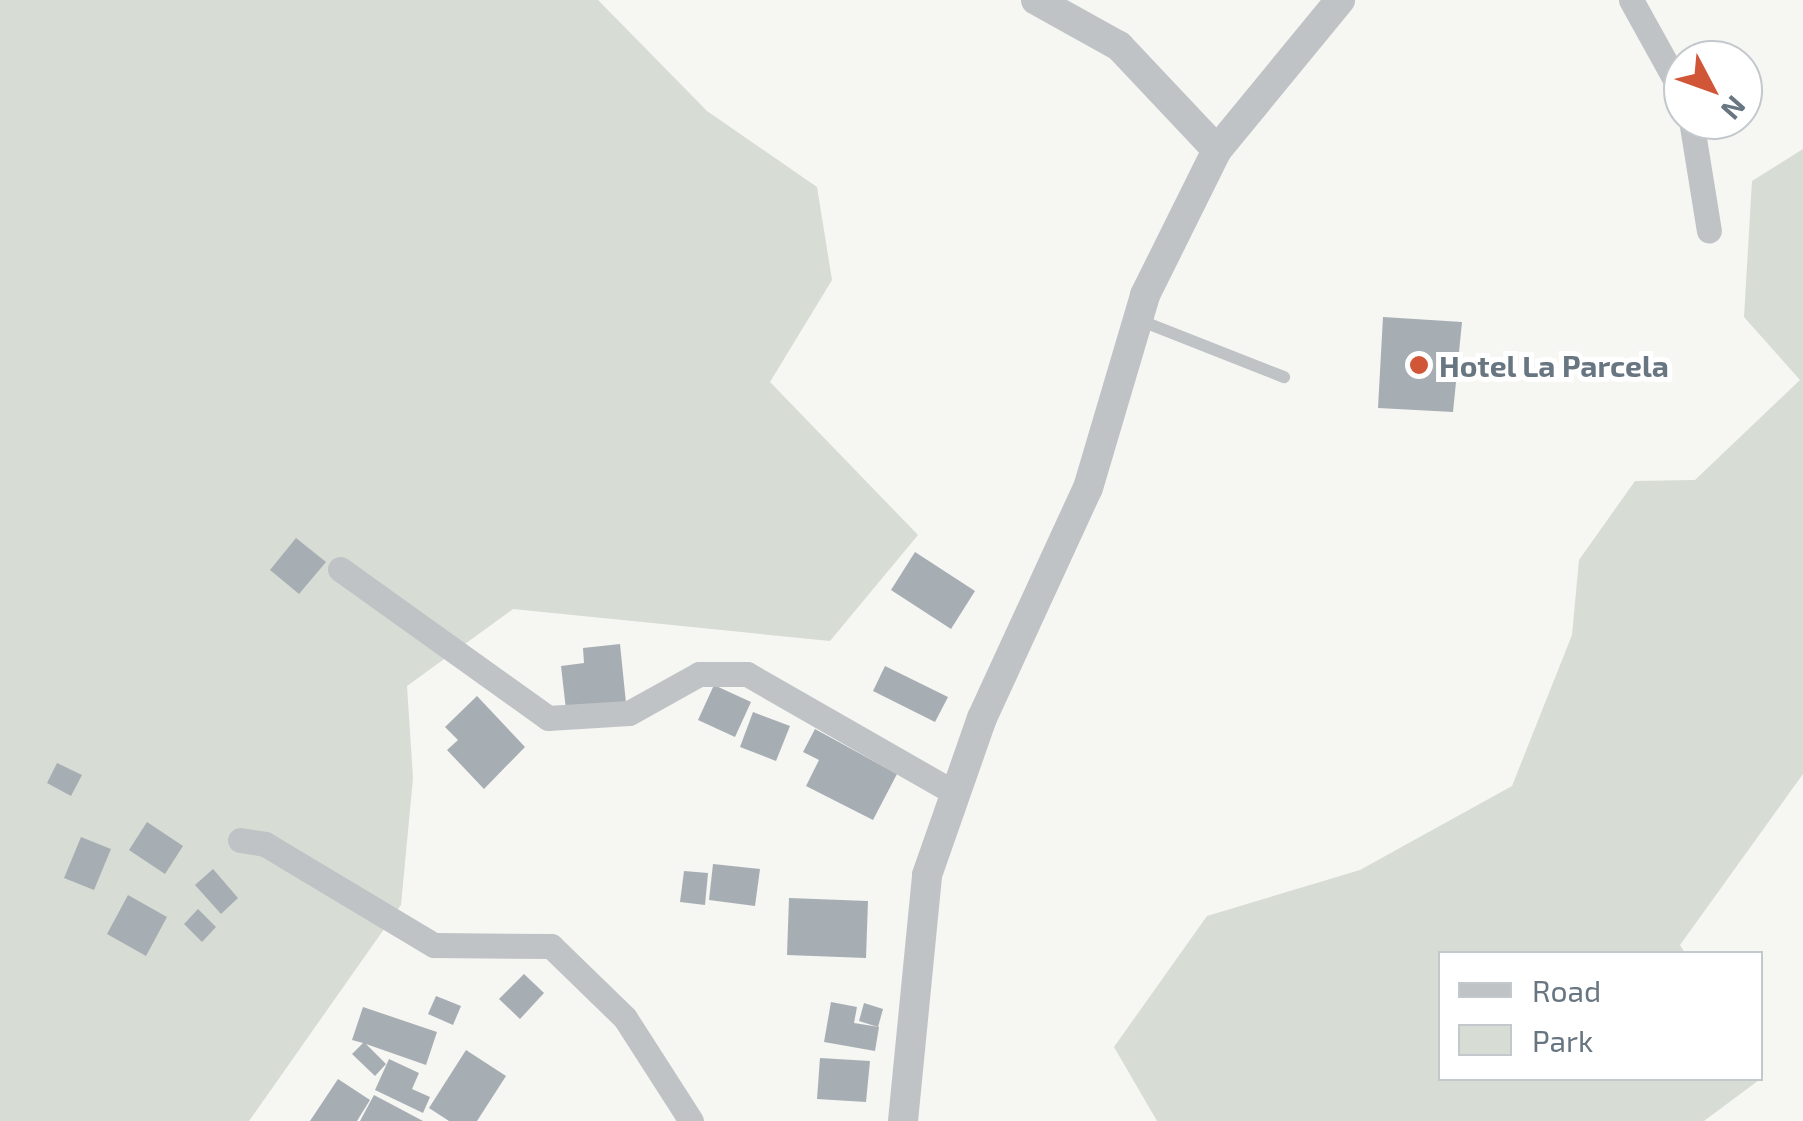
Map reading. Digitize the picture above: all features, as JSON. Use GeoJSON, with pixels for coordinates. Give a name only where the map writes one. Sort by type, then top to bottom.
{"type":"FeatureCollection","features":[{"type":"Feature","properties":{"kind":"street"},"geometry":{"type":"LineString","coordinates":[[1036,0],[1119,46],[1218,150]]}},
{"type":"Feature","properties":{"kind":"street"},"geometry":{"type":"LineString","coordinates":[[904,1121],[920,908],[955,794],[1088,488],[1138,320],[1218,150],[1340,0]]}},
{"type":"Feature","properties":{"kind":"street"},"geometry":{"type":"LineString","coordinates":[[1631,0],[1663,58]]}},
{"type":"Feature","properties":{"kind":"street"},"geometry":{"type":"LineString","coordinates":[[1694,140],[1708,232]]}},
{"type":"Feature","properties":{"kind":"street"},"geometry":{"type":"LineString","coordinates":[[340,569],[548,718],[628,713],[699,674],[747,674],[955,794]]}},
{"type":"Feature","properties":{"kind":"street"},"geometry":{"type":"LineString","coordinates":[[240,840],[265,844],[434,945],[551,946],[625,1018],[690,1121]]}},
{"type":"Feature","properties":{"kind":"lane"},"geometry":{"type":"LineString","coordinates":[[1138,320],[1284,377]]}},
{"type":"Feature","properties":{"kind":"green space"},"geometry":{"type":"Polygon","coordinates":[[[0,0],[598,0],[707,111],[817,187],[832,280],[770,382],[918,535],[830,641],[513,609],[407,686],[413,778],[401,905],[249,1121],[0,1121],[0,0]]]}},
{"type":"Feature","properties":{"kind":"green space"},"geometry":{"type":"Polygon","coordinates":[[[1803,149],[1803,774],[1680,945],[1684,951],[1438,951],[1438,1081],[1758,1081],[1704,1121],[1157,1121],[1114,1047],[1207,916],[1360,870],[1512,786],[1572,635],[1579,560],[1635,481],[1695,480],[1800,380],[1744,317],[1752,181],[1803,149]]]}},
{"type":"Feature","properties":{"kind":"building","name":"Hotel La Parcela"},"geometry":{"type":"Polygon","coordinates":[[[1383,317],[1462,322],[1453,412],[1378,408],[1383,317]]]}},
{"type":"Feature","properties":{"kind":"building"},"geometry":{"type":"Polygon","coordinates":[[[296,538],[326,562],[299,594],[270,570],[296,538]]]}},
{"type":"Feature","properties":{"kind":"building"},"geometry":{"type":"Polygon","coordinates":[[[915,552],[975,591],[951,629],[891,590],[915,552]]]}},
{"type":"Feature","properties":{"kind":"building"},"geometry":{"type":"Polygon","coordinates":[[[620,644],[626,703],[566,710],[561,666],[584,663],[583,648],[620,644]]]}},
{"type":"Feature","properties":{"kind":"building"},"geometry":{"type":"Polygon","coordinates":[[[885,666],[948,697],[935,722],[873,691],[885,666]]]}},
{"type":"Feature","properties":{"kind":"building"},"geometry":{"type":"Polygon","coordinates":[[[714,685],[751,702],[735,737],[698,720],[714,685]]]}},
{"type":"Feature","properties":{"kind":"building"},"geometry":{"type":"Polygon","coordinates":[[[477,696],[525,747],[484,789],[447,750],[458,740],[445,727],[477,696]]]}},
{"type":"Feature","properties":{"kind":"building"},"geometry":{"type":"Polygon","coordinates":[[[753,712],[790,726],[776,761],[740,747],[753,712]]]}},
{"type":"Feature","properties":{"kind":"building"},"geometry":{"type":"Polygon","coordinates":[[[815,729],[897,774],[873,820],[806,786],[819,760],[803,752],[815,729]]]}},
{"type":"Feature","properties":{"kind":"building"},"geometry":{"type":"Polygon","coordinates":[[[57,763],[82,775],[71,796],[47,783],[57,763]]]}},
{"type":"Feature","properties":{"kind":"building"},"geometry":{"type":"Polygon","coordinates":[[[147,822],[183,846],[165,874],[129,850],[147,822]]]}},
{"type":"Feature","properties":{"kind":"building"},"geometry":{"type":"Polygon","coordinates":[[[81,837],[111,849],[94,890],[64,878],[81,837]]]}},
{"type":"Feature","properties":{"kind":"building"},"geometry":{"type":"Polygon","coordinates":[[[713,864],[760,869],[755,906],[709,900],[713,864]]]}},
{"type":"Feature","properties":{"kind":"building"},"geometry":{"type":"Polygon","coordinates":[[[213,869],[238,898],[221,914],[195,885],[213,869]]]}},
{"type":"Feature","properties":{"kind":"building"},"geometry":{"type":"Polygon","coordinates":[[[684,871],[708,873],[705,905],[680,902],[684,871]]]}},
{"type":"Feature","properties":{"kind":"building"},"geometry":{"type":"Polygon","coordinates":[[[128,895],[167,917],[146,956],[107,934],[128,895]]]}},
{"type":"Feature","properties":{"kind":"building"},"geometry":{"type":"Polygon","coordinates":[[[789,898],[868,901],[866,958],[787,955],[789,898]]]}},
{"type":"Feature","properties":{"kind":"building"},"geometry":{"type":"Polygon","coordinates":[[[198,909],[216,927],[202,942],[184,924],[198,909]]]}},
{"type":"Feature","properties":{"kind":"building"},"geometry":{"type":"Polygon","coordinates":[[[524,974],[544,993],[520,1019],[499,999],[524,974]]]}},
{"type":"Feature","properties":{"kind":"building"},"geometry":{"type":"Polygon","coordinates":[[[436,996],[461,1006],[453,1025],[428,1014],[436,996]]]}},
{"type":"Feature","properties":{"kind":"building"},"geometry":{"type":"Polygon","coordinates":[[[831,1002],[857,1007],[854,1023],[879,1027],[875,1051],[824,1042],[831,1002]]]}},
{"type":"Feature","properties":{"kind":"building"},"geometry":{"type":"Polygon","coordinates":[[[864,1003],[883,1009],[878,1027],[859,1021],[864,1003]]]}},
{"type":"Feature","properties":{"kind":"building"},"geometry":{"type":"Polygon","coordinates":[[[363,1007],[437,1032],[426,1065],[366,1044],[386,1064],[375,1076],[352,1054],[363,1043],[352,1040],[363,1007]]]}},
{"type":"Feature","properties":{"kind":"building"},"geometry":{"type":"Polygon","coordinates":[[[466,1050],[506,1076],[477,1121],[449,1121],[429,1108],[466,1050]]]}},
{"type":"Feature","properties":{"kind":"building"},"geometry":{"type":"Polygon","coordinates":[[[820,1058],[870,1061],[866,1102],[817,1099],[820,1058]]]}},
{"type":"Feature","properties":{"kind":"building"},"geometry":{"type":"Polygon","coordinates":[[[389,1059],[419,1073],[412,1089],[430,1097],[423,1113],[375,1090],[389,1059]]]}},
{"type":"Feature","properties":{"kind":"building"},"geometry":{"type":"Polygon","coordinates":[[[338,1079],[370,1100],[357,1121],[310,1121],[338,1079]]]}},
{"type":"Feature","properties":{"kind":"building"},"geometry":{"type":"Polygon","coordinates":[[[374,1095],[423,1121],[360,1121],[374,1095]]]}},
{"type":"Feature","properties":{"kind":"place","name":"Hotel La Parcela"},"geometry":{"type":"Point","coordinates":[1419,365]}}]}
